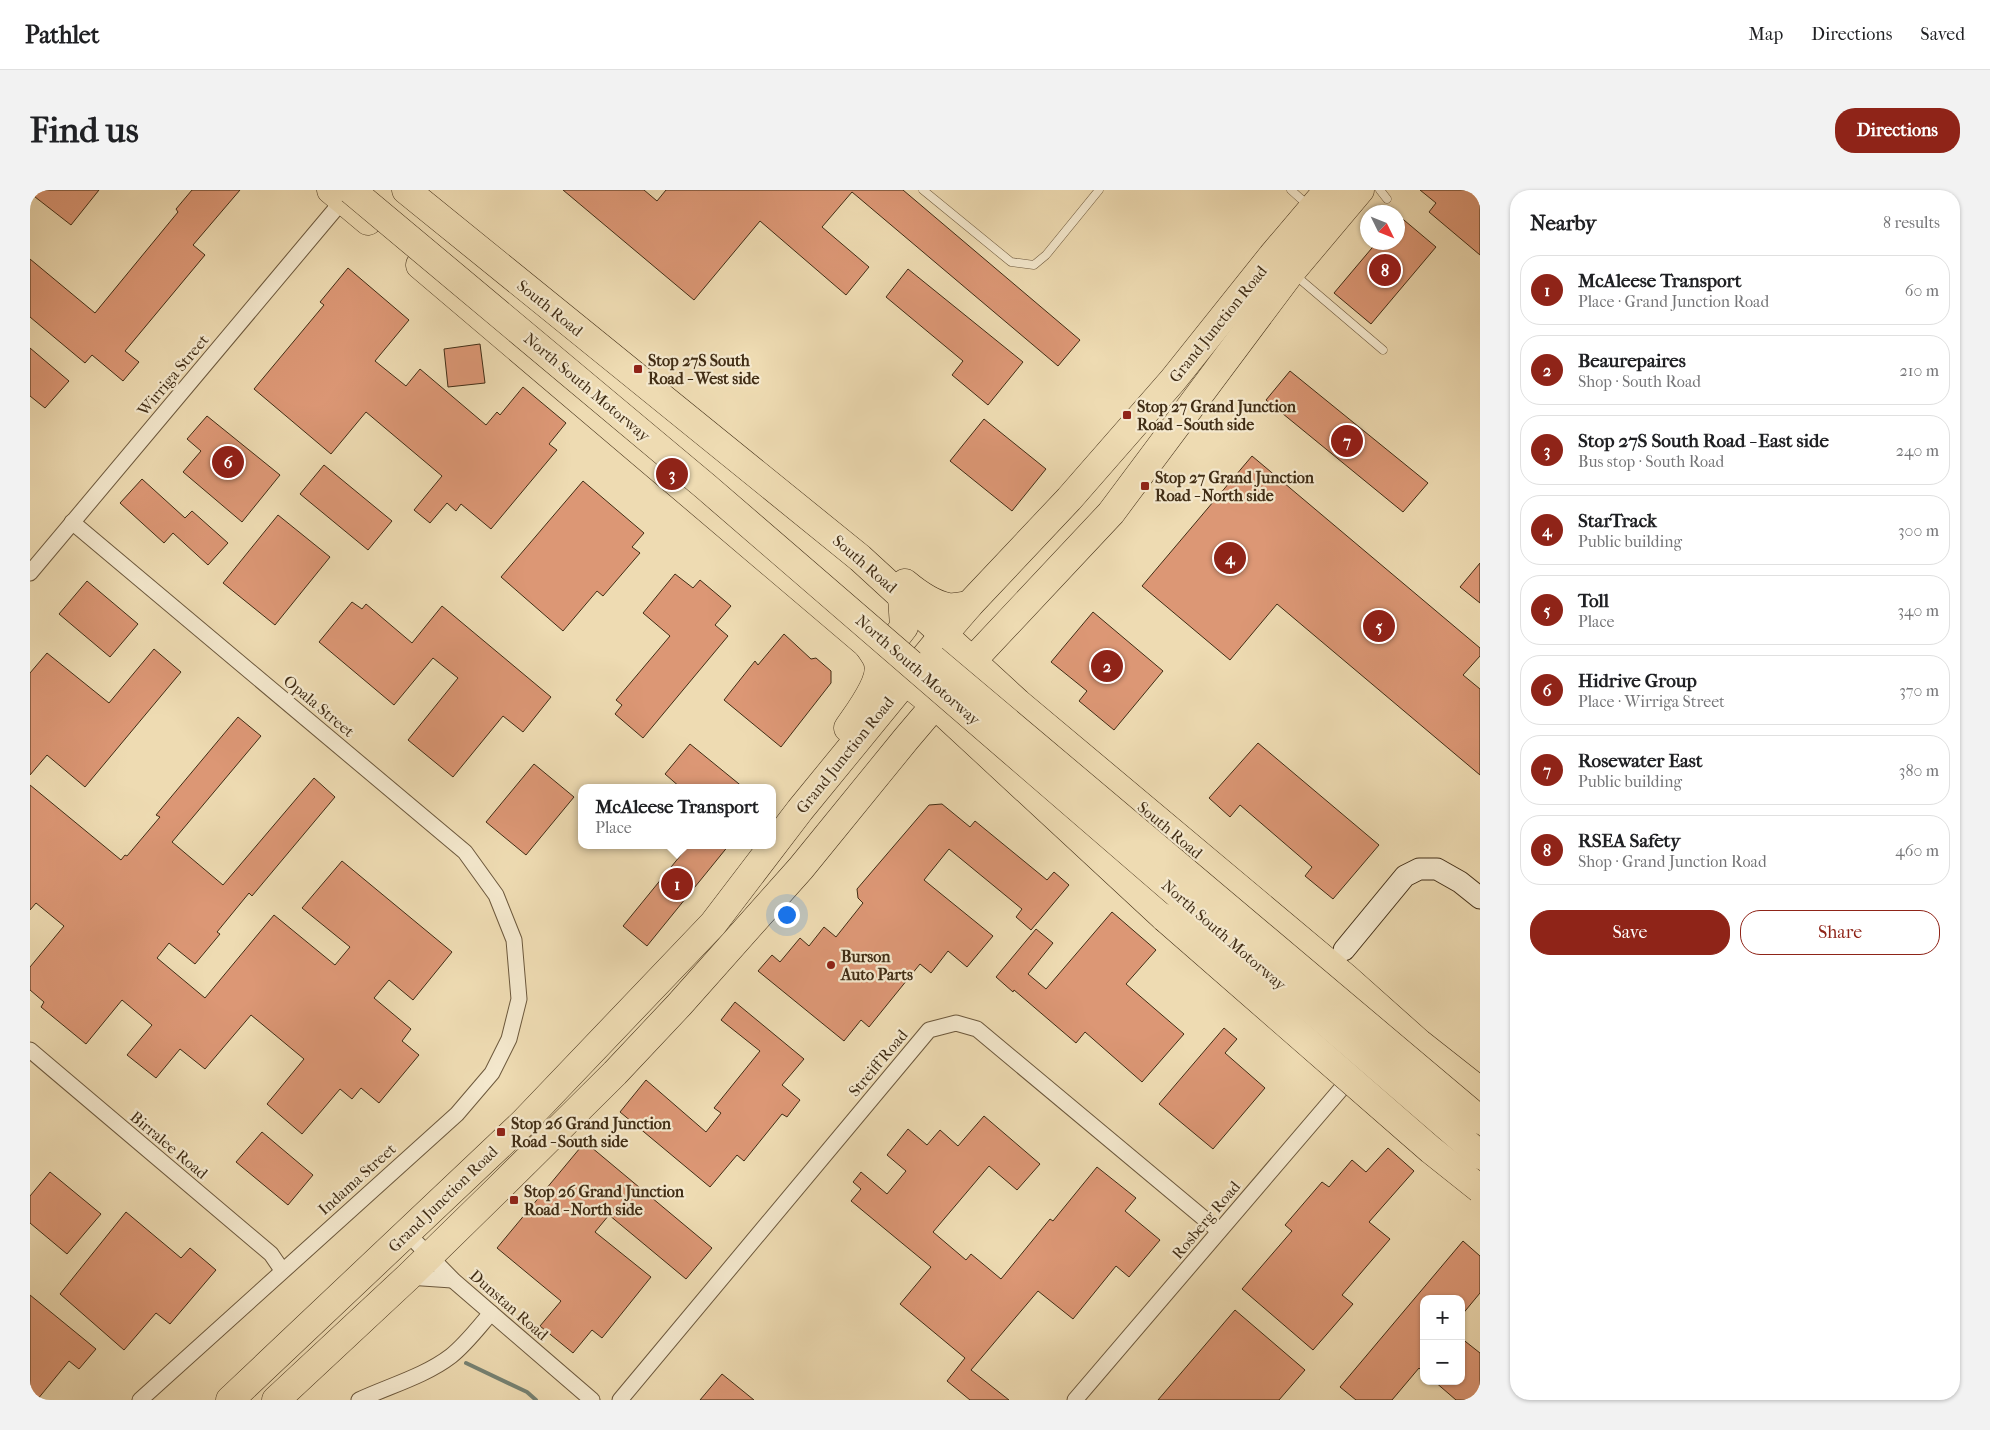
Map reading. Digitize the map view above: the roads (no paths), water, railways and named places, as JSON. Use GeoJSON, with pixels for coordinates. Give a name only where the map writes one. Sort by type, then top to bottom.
{"type":"FeatureCollection","features":[{"type":"Feature","properties":{"kind":"highway","name":"North South Motorway"},"geometry":{"type":"LineString","coordinates":[[378,190],[1480,1120]]}},
{"type":"Feature","properties":{"kind":"highway","name":"South Road"},"geometry":{"type":"LineString","coordinates":[[406,190],[860,558],[1018,703],[1312,950],[1344,964],[1419,1043],[1480,1091]]}},
{"type":"Feature","properties":{"kind":"highway","name":"Grand Junction Road"},"geometry":{"type":"LineString","coordinates":[[276,1400],[430,1256],[615,1073],[679,1005],[801,868],[973,660],[1111,514],[1282,264],[1326,204],[1360,190]]}},
{"type":"Feature","properties":{"kind":"highway","name":"North South Motorway"},"geometry":{"type":"LineString","coordinates":[[342,193],[705,486],[1480,1155]]}},
{"type":"Feature","properties":{"kind":"highway"},"geometry":{"type":"LineString","coordinates":[[342,193],[868,645],[1165,918],[1431,1150],[1480,1189]]}},
{"type":"Feature","properties":{"kind":"highway","name":"Grand Junction Road"},"geometry":{"type":"LineString","coordinates":[[776,843],[830,773],[969,605],[1069,499],[1173,380],[1282,264]]}},
{"type":"Feature","properties":{"kind":"highway"},"geometry":{"type":"LineString","coordinates":[[860,558],[889,571],[931,600],[950,607],[969,605]]}},
{"type":"Feature","properties":{"kind":"highway"},"geometry":{"type":"LineString","coordinates":[[868,645],[894,640],[904,626],[902,596]]}},
{"type":"Feature","properties":{"kind":"highway"},"geometry":{"type":"LineString","coordinates":[[1018,703],[1004,681],[999,664],[1007,650],[1023,608]]}},
{"type":"Feature","properties":{"kind":"highway"},"geometry":{"type":"LineString","coordinates":[[830,773],[845,732],[867,701],[878,675],[878,663],[868,645]]}},
{"type":"Feature","properties":{"kind":"highway"},"geometry":{"type":"LineString","coordinates":[[906,739],[937,735],[953,741],[969,737]]}},
{"type":"Feature","properties":{"kind":"highway","name":"Grand Junction Road"},"geometry":{"type":"LineString","coordinates":[[230,1400],[524,1122],[713,924],[771,849]]}},
{"type":"Feature","properties":{"kind":"street","name":"Wirriga Street"},"geometry":{"type":"LineString","coordinates":[[30,573],[342,193]]}},
{"type":"Feature","properties":{"kind":"street","name":"Opala Street"},"geometry":{"type":"LineString","coordinates":[[72,522],[465,852],[496,895],[514,940]]}},
{"type":"Feature","properties":{"kind":"street"},"geometry":{"type":"LineString","coordinates":[[1344,964],[1404,876],[1419,869],[1437,869],[1460,882],[1480,898]]}},
{"type":"Feature","properties":{"kind":"street","name":"Indama Street"},"geometry":{"type":"LineString","coordinates":[[140,1400],[456,1114],[492,1073],[509,1038],[518,999],[514,940]]}},
{"type":"Feature","properties":{"kind":"street","name":"Streiff Road"},"geometry":{"type":"LineString","coordinates":[[620,1400],[929,1030],[956,1023],[977,1028],[1219,1232]]}},
{"type":"Feature","properties":{"kind":"street","name":"Birralee Road"},"geometry":{"type":"LineString","coordinates":[[30,1050],[272,1254],[282,1270]]}},
{"type":"Feature","properties":{"kind":"street"},"geometry":{"type":"LineString","coordinates":[[1363,1062],[1384,1059],[1400,1066],[1480,1134]]}},
{"type":"Feature","properties":{"kind":"street","name":"Rosberg Road"},"geometry":{"type":"LineString","coordinates":[[1075,1400],[1363,1062]]}},
{"type":"Feature","properties":{"kind":"street","name":"Dunstan Road"},"geometry":{"type":"LineString","coordinates":[[407,1233],[452,1280],[592,1400]]}},
{"type":"Feature","properties":{"kind":"street","name":"Grand Junction Road"},"geometry":{"type":"LineString","coordinates":[[408,1277],[452,1280]]}},
{"type":"Feature","properties":{"kind":"street"},"geometry":{"type":"LineString","coordinates":[[359,1400],[431,1368],[449,1357],[466,1342],[491,1313]]}},
{"type":"Feature","properties":{"kind":"lane"},"geometry":{"type":"LineString","coordinates":[[922,190],[1011,262],[1034,265],[1046,255],[1099,190]]}},
{"type":"Feature","properties":{"kind":"lane"},"geometry":{"type":"LineString","coordinates":[[1291,190],[1326,204]]}},
{"type":"Feature","properties":{"kind":"lane"},"geometry":{"type":"LineString","coordinates":[[1380,190],[1387,199]]}},
{"type":"Feature","properties":{"kind":"lane"},"geometry":{"type":"LineString","coordinates":[[1282,264],[1383,350]]}},
{"type":"Feature","properties":{"kind":"waterway"},"geometry":{"type":"LineString","coordinates":[[466,1363],[527,1392],[536,1400]]}},
{"type":"Feature","properties":{"kind":"place","name":"RSEA Safety"},"geometry":{"type":"Point","coordinates":[1385,270]}},
{"type":"Feature","properties":{"kind":"place","name":"Stop 27S South Road - West side"},"geometry":{"type":"Point","coordinates":[638,369]}},
{"type":"Feature","properties":{"kind":"place","name":"Stop 27 Grand Junction Road - South side"},"geometry":{"type":"Point","coordinates":[1127,415]}},
{"type":"Feature","properties":{"kind":"place","name":"Rosewater East"},"geometry":{"type":"Point","coordinates":[1347,441]}},
{"type":"Feature","properties":{"kind":"place","name":"Hidrive Group"},"geometry":{"type":"Point","coordinates":[228,462]}},
{"type":"Feature","properties":{"kind":"place","name":"Stop 27S South Road - East side"},"geometry":{"type":"Point","coordinates":[672,474]}},
{"type":"Feature","properties":{"kind":"place","name":"Stop 27 Grand Junction Road - North side"},"geometry":{"type":"Point","coordinates":[1145,486]}},
{"type":"Feature","properties":{"kind":"place","name":"StarTrack"},"geometry":{"type":"Point","coordinates":[1230,558]}},
{"type":"Feature","properties":{"kind":"place","name":"Toll"},"geometry":{"type":"Point","coordinates":[1379,626]}},
{"type":"Feature","properties":{"kind":"place","name":"Beaurepaires"},"geometry":{"type":"Point","coordinates":[1107,666]}},
{"type":"Feature","properties":{"kind":"place","name":"McAleese Transport"},"geometry":{"type":"Point","coordinates":[677,884]}},
{"type":"Feature","properties":{"kind":"place","name":"Burson Auto Parts"},"geometry":{"type":"Point","coordinates":[831,965]}},
{"type":"Feature","properties":{"kind":"place","name":"Stop 26 Grand Junction Road - South side"},"geometry":{"type":"Point","coordinates":[501,1132]}},
{"type":"Feature","properties":{"kind":"place","name":"Stop 26 Grand Junction Road - North side"},"geometry":{"type":"Point","coordinates":[514,1200]}}]}
